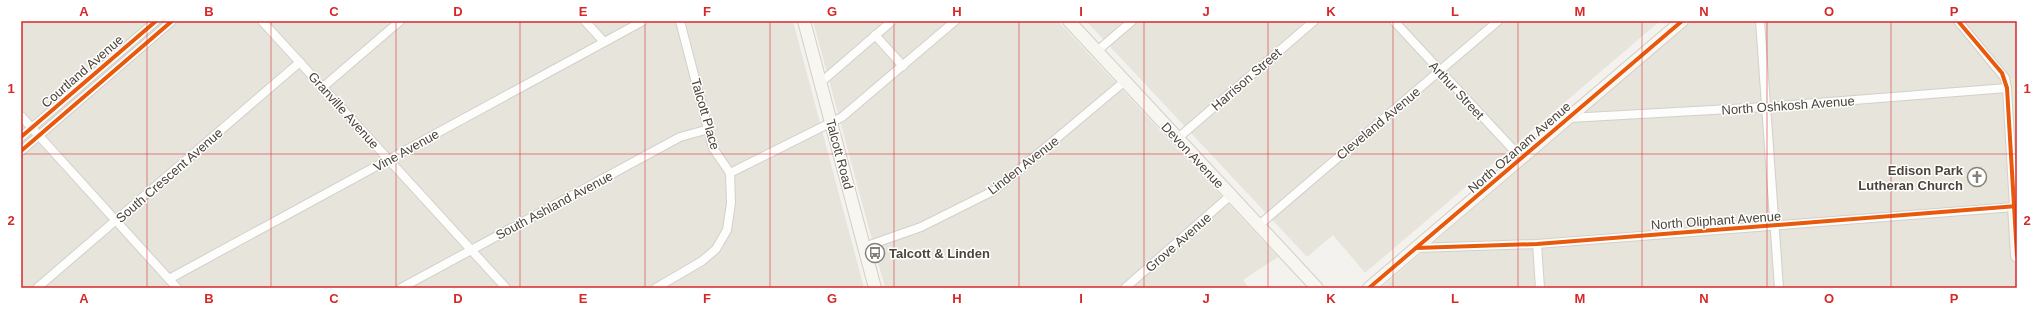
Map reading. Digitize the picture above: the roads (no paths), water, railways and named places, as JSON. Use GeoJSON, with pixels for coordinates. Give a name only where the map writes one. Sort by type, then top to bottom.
{"type":"FeatureCollection","features":[{"type":"Feature","properties":{"kind":"street","name":"Courtland Avenue"},"geometry":{"type":"LineString","coordinates":[[21,137],[156,21]]}},
{"type":"Feature","properties":{"kind":"street","name":"Courtland Avenue"},"geometry":{"type":"LineString","coordinates":[[21,151],[172,21]]}},
{"type":"Feature","properties":{"kind":"street","name":"Granville Avenue"},"geometry":{"type":"LineString","coordinates":[[262,21],[506,288]]}},
{"type":"Feature","properties":{"kind":"street"},"geometry":{"type":"LineString","coordinates":[[323,87],[400,21]]}},
{"type":"Feature","properties":{"kind":"street"},"geometry":{"type":"LineString","coordinates":[[586,21],[604,42]]}},
{"type":"Feature","properties":{"kind":"street","name":"Vine Avenue"},"geometry":{"type":"LineString","coordinates":[[169,279],[643,21]]}},
{"type":"Feature","properties":{"kind":"street","name":"Talcott Place"},"geometry":{"type":"LineString","coordinates":[[659,287],[702,261],[716,249],[727,230],[730,217],[732,188],[730,173],[713,148],[680,21]]}},
{"type":"Feature","properties":{"kind":"street","name":"Talcott Road"},"geometry":{"type":"LineString","coordinates":[[804,21],[864,247],[872,286]]}},
{"type":"Feature","properties":{"kind":"street"},"geometry":{"type":"LineString","coordinates":[[820,83],[892,21]]}},
{"type":"Feature","properties":{"kind":"street"},"geometry":{"type":"LineString","coordinates":[[730,173],[842,117],[904,66],[955,21]]}},
{"type":"Feature","properties":{"kind":"street","name":"Devon Avenue"},"geometry":{"type":"LineString","coordinates":[[1069,21],[1317,288]]}},
{"type":"Feature","properties":{"kind":"street"},"geometry":{"type":"LineString","coordinates":[[1097,51],[1132,21]]}},
{"type":"Feature","properties":{"kind":"street","name":"Harrison Street"},"geometry":{"type":"LineString","coordinates":[[1178,138],[1314,21]]}},
{"type":"Feature","properties":{"kind":"street","name":"Arthur Street"},"geometry":{"type":"LineString","coordinates":[[1394,21],[1521,158]]}},
{"type":"Feature","properties":{"kind":"street","name":"Cleveland Avenue"},"geometry":{"type":"LineString","coordinates":[[1259,225],[1498,21]]}},
{"type":"Feature","properties":{"kind":"street","name":"North Ozanam Avenue"},"geometry":{"type":"LineString","coordinates":[[1370,288],[1682,21]]}},
{"type":"Feature","properties":{"kind":"street"},"geometry":{"type":"LineString","coordinates":[[1760,21],[1780,288]]}},
{"type":"Feature","properties":{"kind":"street"},"geometry":{"type":"LineString","coordinates":[[1958,21],[2002,73],[2007,88],[2017,256]]}},
{"type":"Feature","properties":{"kind":"street"},"geometry":{"type":"LineString","coordinates":[[875,36],[904,66]]}},
{"type":"Feature","properties":{"kind":"street","name":"South Crescent Avenue"},"geometry":{"type":"LineString","coordinates":[[37,288],[300,62]]}},
{"type":"Feature","properties":{"kind":"street","name":"Linden Avenue"},"geometry":{"type":"LineString","coordinates":[[864,247],[921,227],[995,190],[1125,81]]}},
{"type":"Feature","properties":{"kind":"street","name":"North Oshkosh Avenue"},"geometry":{"type":"LineString","coordinates":[[1569,118],[1766,107],[2007,88]]}},
{"type":"Feature","properties":{"kind":"street"},"geometry":{"type":"LineString","coordinates":[[21,116],[177,288]]}},
{"type":"Feature","properties":{"kind":"street","name":"South Ashland Avenue"},"geometry":{"type":"LineString","coordinates":[[401,288],[680,137],[709,129]]}},
{"type":"Feature","properties":{"kind":"street","name":"Grove Avenue"},"geometry":{"type":"LineString","coordinates":[[1125,288],[1231,195]]}},
{"type":"Feature","properties":{"kind":"street","name":"North Oliphant Avenue"},"geometry":{"type":"LineString","coordinates":[[1416,248],[1537,244],[2015,206]]}},
{"type":"Feature","properties":{"kind":"street"},"geometry":{"type":"LineString","coordinates":[[1537,244],[1540,288]]}},
{"type":"Feature","properties":{"kind":"place","name":"Edison Park Lutheran Church"},"geometry":{"type":"Point","coordinates":[1977,177]}},
{"type":"Feature","properties":{"kind":"place","name":"Talcott & Linden"},"geometry":{"type":"Point","coordinates":[875,253]}}]}
